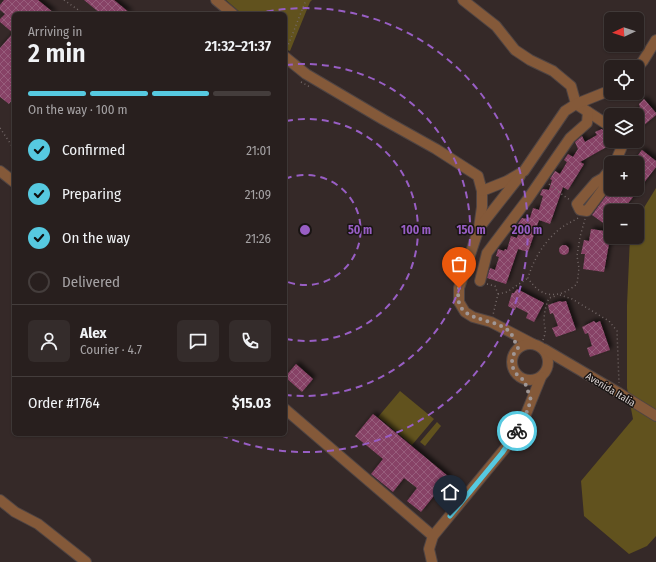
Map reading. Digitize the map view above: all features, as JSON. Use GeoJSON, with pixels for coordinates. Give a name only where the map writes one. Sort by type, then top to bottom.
{"type":"FeatureCollection","features":[{"type":"Feature","properties":{"kind":"street"},"geometry":{"type":"LineString","coordinates":[[216,0],[231,12]]}},
{"type":"Feature","properties":{"kind":"street"},"geometry":{"type":"LineString","coordinates":[[463,0],[496,26],[515,50],[530,60],[553,71],[571,86],[576,104],[604,122]]}},
{"type":"Feature","properties":{"kind":"street"},"geometry":{"type":"LineString","coordinates":[[644,60],[656,40]]}},
{"type":"Feature","properties":{"kind":"street"},"geometry":{"type":"LineString","coordinates":[[287,57],[306,74],[436,149],[478,176],[482,191],[482,208],[479,228]]}},
{"type":"Feature","properties":{"kind":"street"},"geometry":{"type":"LineString","coordinates":[[479,228],[524,171],[565,111],[576,104],[604,93]]}},
{"type":"Feature","properties":{"kind":"street"},"geometry":{"type":"LineString","coordinates":[[480,281],[487,253],[570,138],[587,123],[588,112]]}},
{"type":"Feature","properties":{"kind":"street"},"geometry":{"type":"LineString","coordinates":[[0,170],[12,180]]}},
{"type":"Feature","properties":{"kind":"street"},"geometry":{"type":"LineString","coordinates":[[482,191],[507,181],[524,171]]}},
{"type":"Feature","properties":{"kind":"street"},"geometry":{"type":"LineString","coordinates":[[581,208],[596,182],[604,177]]}},
{"type":"Feature","properties":{"kind":"street","name":"Avenida Italia"},"geometry":{"type":"LineString","coordinates":[[479,228],[459,288],[459,302],[465,312],[473,317],[490,322],[539,347],[656,416]]}},
{"type":"Feature","properties":{"kind":"street"},"geometry":{"type":"LineString","coordinates":[[511,332],[518,348]]}},
{"type":"Feature","properties":{"kind":"street"},"geometry":{"type":"LineString","coordinates":[[432,562],[429,549],[433,536],[509,444],[526,414],[531,400],[543,375],[548,367],[548,360],[539,347],[522,345],[518,348],[512,357],[513,368],[519,377],[524,380],[535,380],[543,375],[566,362]]}},
{"type":"Feature","properties":{"kind":"street"},"geometry":{"type":"LineString","coordinates":[[524,380],[531,400]]}},
{"type":"Feature","properties":{"kind":"street"},"geometry":{"type":"LineString","coordinates":[[287,410],[433,536]]}},
{"type":"Feature","properties":{"kind":"street"},"geometry":{"type":"LineString","coordinates":[[0,500],[15,512],[38,524],[86,562]]}},
{"type":"Feature","properties":{"kind":"path"},"geometry":{"type":"LineString","coordinates":[[64,0],[81,12]]}},
{"type":"Feature","properties":{"kind":"path"},"geometry":{"type":"LineString","coordinates":[[287,50],[306,0]]}},
{"type":"Feature","properties":{"kind":"path"},"geometry":{"type":"LineString","coordinates":[[0,128],[12,146]]}},
{"type":"Feature","properties":{"kind":"path"},"geometry":{"type":"LineString","coordinates":[[543,177],[553,188],[581,208]]}},
{"type":"Feature","properties":{"kind":"path"},"geometry":{"type":"LineString","coordinates":[[498,294],[507,292],[528,278],[530,270],[549,238],[562,227],[578,218],[581,208]]}},
{"type":"Feature","properties":{"kind":"path"},"geometry":{"type":"LineString","coordinates":[[539,347],[547,330],[544,322],[545,308],[549,298],[569,291],[577,284],[579,268],[577,256],[580,237],[581,208]]}},
{"type":"Feature","properties":{"kind":"path"},"geometry":{"type":"LineString","coordinates":[[528,278],[534,287],[548,294],[559,295],[572,299],[609,321],[616,331],[619,393]]}},
{"type":"Feature","properties":{"kind":"path"},"geometry":{"type":"LineString","coordinates":[[480,281],[495,286],[498,294],[490,322]]}},
{"type":"Feature","properties":{"kind":"shaded area"},"geometry":{"type":"Polygon","coordinates":[[[226,0],[312,0],[290,51],[287,50],[287,12],[240,12],[226,0]]]}},
{"type":"Feature","properties":{"kind":"shaded area"},"geometry":{"type":"Polygon","coordinates":[[[656,188],[656,536],[647,546],[629,554],[584,516],[581,481],[633,419],[627,388],[627,305],[630,244],[644,244],[644,208],[656,188]]]}},
{"type":"Feature","properties":{"kind":"shaded area"},"geometry":{"type":"Polygon","coordinates":[[[400,391],[434,419],[412,445],[378,417],[400,391]]]}},
{"type":"Feature","properties":{"kind":"shaded area"},"geometry":{"type":"Polygon","coordinates":[[[437,422],[441,426],[425,446],[420,442],[437,422]]]}},
{"type":"Feature","properties":{"kind":"building"},"geometry":{"type":"Polygon","coordinates":[[[4,0],[38,0],[53,12],[12,12],[12,32],[0,22],[0,19],[5,14],[0,10],[0,5],[4,0]]]}},
{"type":"Feature","properties":{"kind":"building"},"geometry":{"type":"Polygon","coordinates":[[[84,0],[114,0],[129,12],[99,12],[84,0]]]}},
{"type":"Feature","properties":{"kind":"building"},"geometry":{"type":"Polygon","coordinates":[[[12,34],[12,100],[9,104],[0,97],[0,48],[12,34]]]}},
{"type":"Feature","properties":{"kind":"building"},"geometry":{"type":"Polygon","coordinates":[[[644,99],[656,113],[656,115],[644,125],[644,108],[639,108],[639,104],[644,99]]]}},
{"type":"Feature","properties":{"kind":"building"},"geometry":{"type":"Polygon","coordinates":[[[602,129],[604,132],[605,148],[580,162],[584,164],[568,190],[563,187],[550,224],[539,220],[528,252],[518,249],[506,284],[487,278],[490,268],[495,270],[499,257],[496,256],[498,249],[504,251],[505,249],[507,250],[511,236],[517,238],[521,225],[518,224],[522,218],[530,218],[533,208],[539,210],[543,196],[540,195],[542,190],[549,190],[552,180],[550,179],[555,171],[560,174],[567,162],[564,160],[568,154],[573,157],[578,149],[575,142],[582,136],[585,142],[597,135],[595,132],[602,129]]]}},
{"type":"Feature","properties":{"kind":"building"},"geometry":{"type":"Polygon","coordinates":[[[642,150],[656,161],[656,167],[644,183],[644,156],[637,156],[642,150]]]}},
{"type":"Feature","properties":{"kind":"building"},"geometry":{"type":"Polygon","coordinates":[[[606,196],[634,196],[628,204],[604,204],[604,224],[592,215],[606,196]]]}},
{"type":"Feature","properties":{"kind":"building"},"geometry":{"type":"Polygon","coordinates":[[[591,229],[604,231],[604,244],[609,244],[604,272],[583,269],[585,254],[581,254],[584,240],[589,241],[591,229]]]}},
{"type":"Feature","properties":{"kind":"building"},"geometry":{"type":"Polygon","coordinates":[[[562,245],[566,245],[569,250],[566,255],[562,255],[559,252],[559,248],[562,245]]]}},
{"type":"Feature","properties":{"kind":"building"},"geometry":{"type":"Polygon","coordinates":[[[517,289],[544,303],[534,322],[526,318],[528,313],[516,307],[515,310],[508,306],[512,293],[514,293],[517,289]]]}},
{"type":"Feature","properties":{"kind":"building"},"geometry":{"type":"Polygon","coordinates":[[[560,301],[566,301],[576,330],[556,337],[552,328],[558,326],[553,313],[550,314],[548,305],[560,301]]]}},
{"type":"Feature","properties":{"kind":"building"},"geometry":{"type":"Polygon","coordinates":[[[594,321],[596,323],[600,321],[610,350],[590,357],[587,348],[592,346],[588,333],[585,334],[582,327],[594,321]]]}},
{"type":"Feature","properties":{"kind":"building"},"geometry":{"type":"Polygon","coordinates":[[[296,364],[313,379],[302,392],[287,379],[287,375],[296,364]]]}},
{"type":"Feature","properties":{"kind":"building"},"geometry":{"type":"Polygon","coordinates":[[[373,414],[449,477],[421,512],[407,501],[417,488],[404,478],[393,492],[371,474],[383,459],[355,436],[373,414]]]}},
{"type":"Feature","properties":{"kind":"way so far"},"geometry":{"type":"LineString","coordinates":[[459,288],[459,302],[460,306],[465,312],[473,317],[490,322],[511,332],[518,348],[512,357],[513,368],[515,373],[524,380],[531,400],[526,414],[517,431]]}},
{"type":"Feature","properties":{"kind":"route"},"geometry":{"type":"LineString","coordinates":[[450,516],[502,453],[517,431]]}}]}
